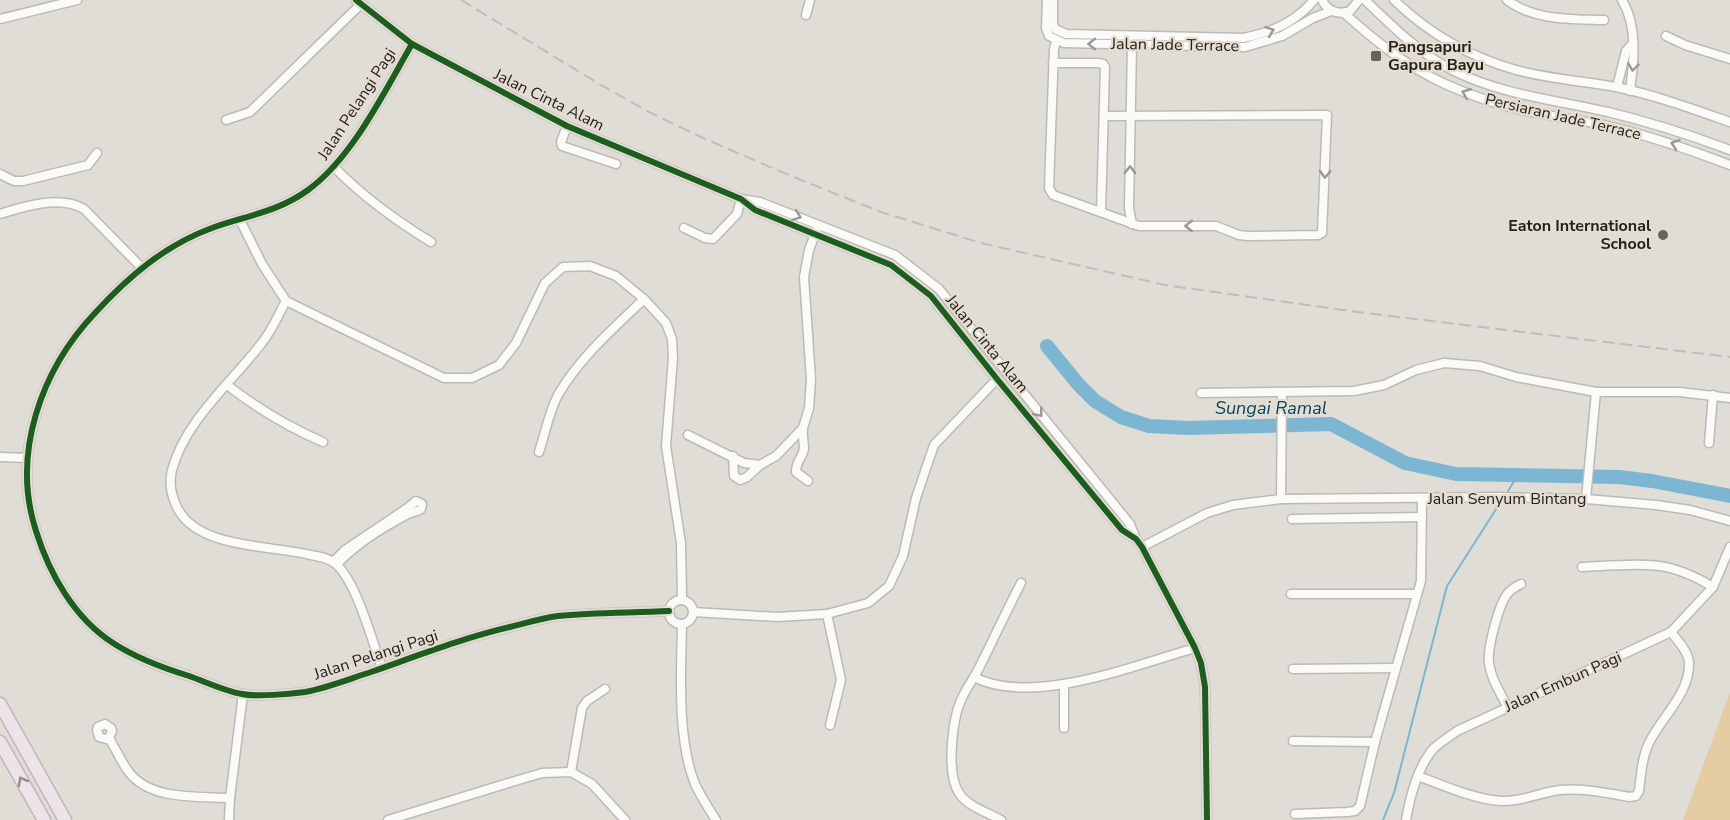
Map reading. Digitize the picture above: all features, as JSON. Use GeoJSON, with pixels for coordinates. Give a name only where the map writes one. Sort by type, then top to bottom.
{"type":"FeatureCollection","features":[{"type":"Feature","properties":{"kind":"highway"},"geometry":{"type":"LineString","coordinates":[[0,704],[64,820]]}},
{"type":"Feature","properties":{"kind":"highway"},"geometry":{"type":"LineString","coordinates":[[0,742],[44,820]]}},
{"type":"Feature","properties":{"kind":"highway"},"geometry":{"type":"LineString","coordinates":[[26,753],[71,820]]}},
{"type":"Feature","properties":{"kind":"street"},"geometry":{"type":"LineString","coordinates":[[0,19],[76,0]]}},
{"type":"Feature","properties":{"kind":"street"},"geometry":{"type":"LineString","coordinates":[[806,15],[810,0]]}},
{"type":"Feature","properties":{"kind":"street"},"geometry":{"type":"LineString","coordinates":[[1047,0],[1046,28],[1049,36],[1056,41],[1053,63],[1050,192],[1132,224],[1145,226],[1216,226],[1247,236],[1318,235],[1322,233],[1327,115],[1104,116]]}},
{"type":"Feature","properties":{"kind":"street","name":"Jalan Jade Terrace"},"geometry":{"type":"LineString","coordinates":[[1053,0],[1053,24],[1059,32],[1244,38],[1278,28],[1294,19],[1314,0]]}},
{"type":"Feature","properties":{"kind":"street"},"geometry":{"type":"LineString","coordinates":[[1322,0],[1331,11],[1344,13],[1355,7],[1359,0]]}},
{"type":"Feature","properties":{"kind":"street","name":"Persiaran Jade Terrace"},"geometry":{"type":"LineString","coordinates":[[1365,0],[1420,50],[1452,70],[1491,87],[1677,130],[1730,150]]}},
{"type":"Feature","properties":{"kind":"street"},"geometry":{"type":"LineString","coordinates":[[1394,0],[1409,15],[1432,31],[1457,47],[1484,59],[1518,70],[1617,87],[1675,102],[1730,122]]}},
{"type":"Feature","properties":{"kind":"street"},"geometry":{"type":"LineString","coordinates":[[1507,0],[1539,16],[1604,20]]}},
{"type":"Feature","properties":{"kind":"street"},"geometry":{"type":"LineString","coordinates":[[1622,0],[1631,21],[1635,54],[1630,91]]}},
{"type":"Feature","properties":{"kind":"street"},"geometry":{"type":"LineString","coordinates":[[226,120],[250,112],[358,2]]}},
{"type":"Feature","properties":{"kind":"street","name":"Jalan Cinta Alam"},"geometry":{"type":"LineString","coordinates":[[358,2],[412,44],[567,126],[741,199],[755,210],[895,255],[939,289],[1130,524],[1195,648],[1205,687],[1207,820]]}},
{"type":"Feature","properties":{"kind":"street","name":"Jalan Jade Terrace"},"geometry":{"type":"LineString","coordinates":[[1056,41],[1245,47],[1282,36],[1313,18],[1331,11]]}},
{"type":"Feature","properties":{"kind":"street","name":"Persiaran Jade Terrace"},"geometry":{"type":"LineString","coordinates":[[1344,13],[1380,45],[1411,67],[1444,84],[1487,101],[1535,113],[1604,125],[1673,143],[1730,165]]}},
{"type":"Feature","properties":{"kind":"street"},"geometry":{"type":"LineString","coordinates":[[1123,35],[1132,45],[1129,208],[1132,224]]}},
{"type":"Feature","properties":{"kind":"street"},"geometry":{"type":"LineString","coordinates":[[1132,45],[1145,36]]}},
{"type":"Feature","properties":{"kind":"street"},"geometry":{"type":"LineString","coordinates":[[1666,36],[1685,45],[1730,59]]}},
{"type":"Feature","properties":{"kind":"street","name":"Jalan Pelangi Pagi"},"geometry":{"type":"LineString","coordinates":[[412,44],[377,103],[334,167],[306,191],[277,209],[211,228],[154,257],[93,314],[68,347],[48,381],[34,417],[27,458],[27,489],[43,553],[60,586],[83,617],[111,642],[153,664],[243,694],[306,692],[474,637],[558,616],[669,611]]}},
{"type":"Feature","properties":{"kind":"street"},"geometry":{"type":"LineString","coordinates":[[1617,87],[1626,51],[1632,44]]}},
{"type":"Feature","properties":{"kind":"street"},"geometry":{"type":"LineString","coordinates":[[1053,63],[1103,64],[1106,73],[1101,212]]}},
{"type":"Feature","properties":{"kind":"street"},"geometry":{"type":"LineString","coordinates":[[567,126],[561,142],[562,146],[616,164]]}},
{"type":"Feature","properties":{"kind":"street"},"geometry":{"type":"LineString","coordinates":[[0,174],[22,182],[88,165],[97,153]]}},
{"type":"Feature","properties":{"kind":"street"},"geometry":{"type":"LineString","coordinates":[[334,167],[357,191],[389,217],[431,242]]}},
{"type":"Feature","properties":{"kind":"street"},"geometry":{"type":"LineString","coordinates":[[684,228],[712,239],[737,214],[741,199]]}},
{"type":"Feature","properties":{"kind":"street"},"geometry":{"type":"LineString","coordinates":[[0,214],[23,207],[74,203],[84,209],[142,268]]}},
{"type":"Feature","properties":{"kind":"street"},"geometry":{"type":"LineString","coordinates":[[240,220],[262,264],[286,301],[444,378],[471,378],[499,365],[516,344],[545,283],[562,267],[590,266],[616,276],[644,299],[666,323],[672,339],[673,358],[666,446],[681,543],[682,600]]}},
{"type":"Feature","properties":{"kind":"street"},"geometry":{"type":"LineString","coordinates":[[808,482],[796,472],[796,463],[803,452],[803,428],[809,408],[811,379],[804,277],[809,250],[818,229]]}},
{"type":"Feature","properties":{"kind":"street","name":"Jalan Cinta Alam"},"geometry":{"type":"LineString","coordinates":[[818,229],[900,271],[937,302],[997,379],[1122,530],[1136,539]]}},
{"type":"Feature","properties":{"kind":"street"},"geometry":{"type":"LineString","coordinates":[[539,452],[557,397],[597,345],[644,299]]}},
{"type":"Feature","properties":{"kind":"street"},"geometry":{"type":"LineString","coordinates":[[286,301],[263,343],[200,416],[182,446],[172,470],[171,494],[179,513],[197,529],[221,540],[305,553],[335,563],[353,589],[382,668]]}},
{"type":"Feature","properties":{"kind":"street"},"geometry":{"type":"LineString","coordinates":[[1201,393],[1282,394],[1364,389],[1384,386],[1416,370],[1444,363],[1480,366],[1516,377],[1596,392],[1640,390],[1730,398]]}},
{"type":"Feature","properties":{"kind":"street"},"geometry":{"type":"LineString","coordinates":[[693,612],[777,617],[828,614],[868,603],[889,586],[903,556],[916,498],[934,445],[997,379]]}},
{"type":"Feature","properties":{"kind":"street"},"geometry":{"type":"LineString","coordinates":[[227,385],[260,409],[296,430],[323,442]]}},
{"type":"Feature","properties":{"kind":"street"},"geometry":{"type":"LineString","coordinates":[[1586,499],[1596,392]]}},
{"type":"Feature","properties":{"kind":"street"},"geometry":{"type":"LineString","coordinates":[[1281,499],[1282,394]]}},
{"type":"Feature","properties":{"kind":"street"},"geometry":{"type":"LineString","coordinates":[[1709,443],[1713,395]]}},
{"type":"Feature","properties":{"kind":"street"},"geometry":{"type":"LineString","coordinates":[[733,456],[734,476],[740,480],[776,456],[803,428]]}},
{"type":"Feature","properties":{"kind":"street"},"geometry":{"type":"LineString","coordinates":[[688,435],[744,463],[760,465]]}},
{"type":"Feature","properties":{"kind":"street"},"geometry":{"type":"LineString","coordinates":[[0,457],[27,458]]}},
{"type":"Feature","properties":{"kind":"street","name":"Jalan Senyum Bintang"},"geometry":{"type":"LineString","coordinates":[[1142,547],[1207,513],[1233,505],[1281,499],[1497,497],[1586,499],[1667,506],[1730,521]]}},
{"type":"Feature","properties":{"kind":"street"},"geometry":{"type":"LineString","coordinates":[[1295,814],[1354,811],[1360,806],[1395,668],[1421,581],[1422,498]]}},
{"type":"Feature","properties":{"kind":"street"},"geometry":{"type":"LineString","coordinates":[[413,502],[422,504],[421,509],[409,513],[335,563],[345,550],[413,502]]}},
{"type":"Feature","properties":{"kind":"street"},"geometry":{"type":"LineString","coordinates":[[1292,519],[1422,517]]}},
{"type":"Feature","properties":{"kind":"street","name":"Jalan Embun Pagi"},"geometry":{"type":"LineString","coordinates":[[1406,820],[1418,776],[1433,749],[1457,731],[1507,706],[1671,632],[1713,587],[1730,547]]}},
{"type":"Feature","properties":{"kind":"street"},"geometry":{"type":"LineString","coordinates":[[1582,567],[1669,567],[1713,587]]}},
{"type":"Feature","properties":{"kind":"street"},"geometry":{"type":"LineString","coordinates":[[1001,820],[969,804],[958,792],[953,778],[954,723],[961,698],[974,677],[1021,583]]}},
{"type":"Feature","properties":{"kind":"street"},"geometry":{"type":"LineString","coordinates":[[1507,706],[1491,675],[1488,661],[1490,644],[1502,604],[1508,592],[1521,584]]}},
{"type":"Feature","properties":{"kind":"street"},"geometry":{"type":"LineString","coordinates":[[1291,594],[1417,594]]}},
{"type":"Feature","properties":{"kind":"street"},"geometry":{"type":"LineString","coordinates":[[682,600],[691,605],[693,612],[689,621],[682,624],[674,622],[669,611],[675,602],[682,600]]}},
{"type":"Feature","properties":{"kind":"street"},"geometry":{"type":"LineString","coordinates":[[828,614],[841,680],[830,725]]}},
{"type":"Feature","properties":{"kind":"street"},"geometry":{"type":"LineString","coordinates":[[682,624],[681,675],[684,739],[695,784],[717,820]]}},
{"type":"Feature","properties":{"kind":"street"},"geometry":{"type":"LineString","coordinates":[[1418,776],[1483,798],[1501,801],[1520,800],[1560,790],[1588,790],[1629,797],[1636,796],[1648,744],[1675,704],[1687,678],[1689,662],[1671,632]]}},
{"type":"Feature","properties":{"kind":"street"},"geometry":{"type":"LineString","coordinates":[[974,677],[993,685],[1014,687],[1064,685],[1195,648]]}},
{"type":"Feature","properties":{"kind":"street"},"geometry":{"type":"LineString","coordinates":[[1293,669],[1395,668]]}},
{"type":"Feature","properties":{"kind":"street"},"geometry":{"type":"LineString","coordinates":[[1064,685],[1064,728]]}},
{"type":"Feature","properties":{"kind":"street"},"geometry":{"type":"LineString","coordinates":[[571,772],[582,708],[587,701],[605,689]]}},
{"type":"Feature","properties":{"kind":"street"},"geometry":{"type":"LineString","coordinates":[[230,820],[230,798],[243,694]]}},
{"type":"Feature","properties":{"kind":"street"},"geometry":{"type":"LineString","coordinates":[[109,738],[128,771],[150,789],[175,794],[230,798]]}},
{"type":"Feature","properties":{"kind":"street"},"geometry":{"type":"LineString","coordinates":[[1293,741],[1375,742]]}},
{"type":"Feature","properties":{"kind":"street"},"geometry":{"type":"LineString","coordinates":[[388,820],[542,773],[571,772],[591,784],[625,820]]}},
{"type":"Feature","properties":{"kind":"shaded area"},"geometry":{"type":"Polygon","coordinates":[[[1730,692],[1730,820],[1683,820],[1730,692]]]}},
{"type":"Feature","properties":{"kind":"waterway","name":"Sungai Ramal"},"geometry":{"type":"LineString","coordinates":[[1047,346],[1095,401],[1121,417],[1149,426],[1188,428],[1331,424],[1405,463],[1456,474],[1619,477],[1730,496]]}},
{"type":"Feature","properties":{"kind":"waterway"},"geometry":{"type":"LineString","coordinates":[[1508,491],[1518,475]]}},
{"type":"Feature","properties":{"kind":"waterway"},"geometry":{"type":"LineString","coordinates":[[1383,820],[1394,793],[1447,586],[1500,503]]}},
{"type":"Feature","properties":{"kind":"railway"},"geometry":{"type":"LineString","coordinates":[[461,0],[601,85],[703,138],[881,212],[981,243],[1165,285],[1357,312],[1730,357]]}},
{"type":"Feature","properties":{"kind":"cycle path"},"geometry":{"type":"LineString","coordinates":[[356,0],[412,44],[567,126],[741,199],[755,210],[891,265],[931,296],[1122,530],[1136,539],[1142,547],[1201,663],[1205,687],[1207,820]]}},
{"type":"Feature","properties":{"kind":"cycle path"},"geometry":{"type":"LineString","coordinates":[[412,44],[366,123],[339,160],[324,176],[308,190],[285,204],[195,235],[148,263],[95,313],[59,360],[36,414],[29,443],[27,472],[29,502],[36,531],[48,563],[75,608],[99,633],[113,643],[160,666],[229,691],[248,695],[291,694],[322,688],[492,631],[546,618],[669,611]]}},
{"type":"Feature","properties":{"kind":"place","name":"Pangsapuri Gapura Bayu"},"geometry":{"type":"Point","coordinates":[1376,56]}},
{"type":"Feature","properties":{"kind":"place","name":"Eaton International School"},"geometry":{"type":"Point","coordinates":[1663,235]}}]}
